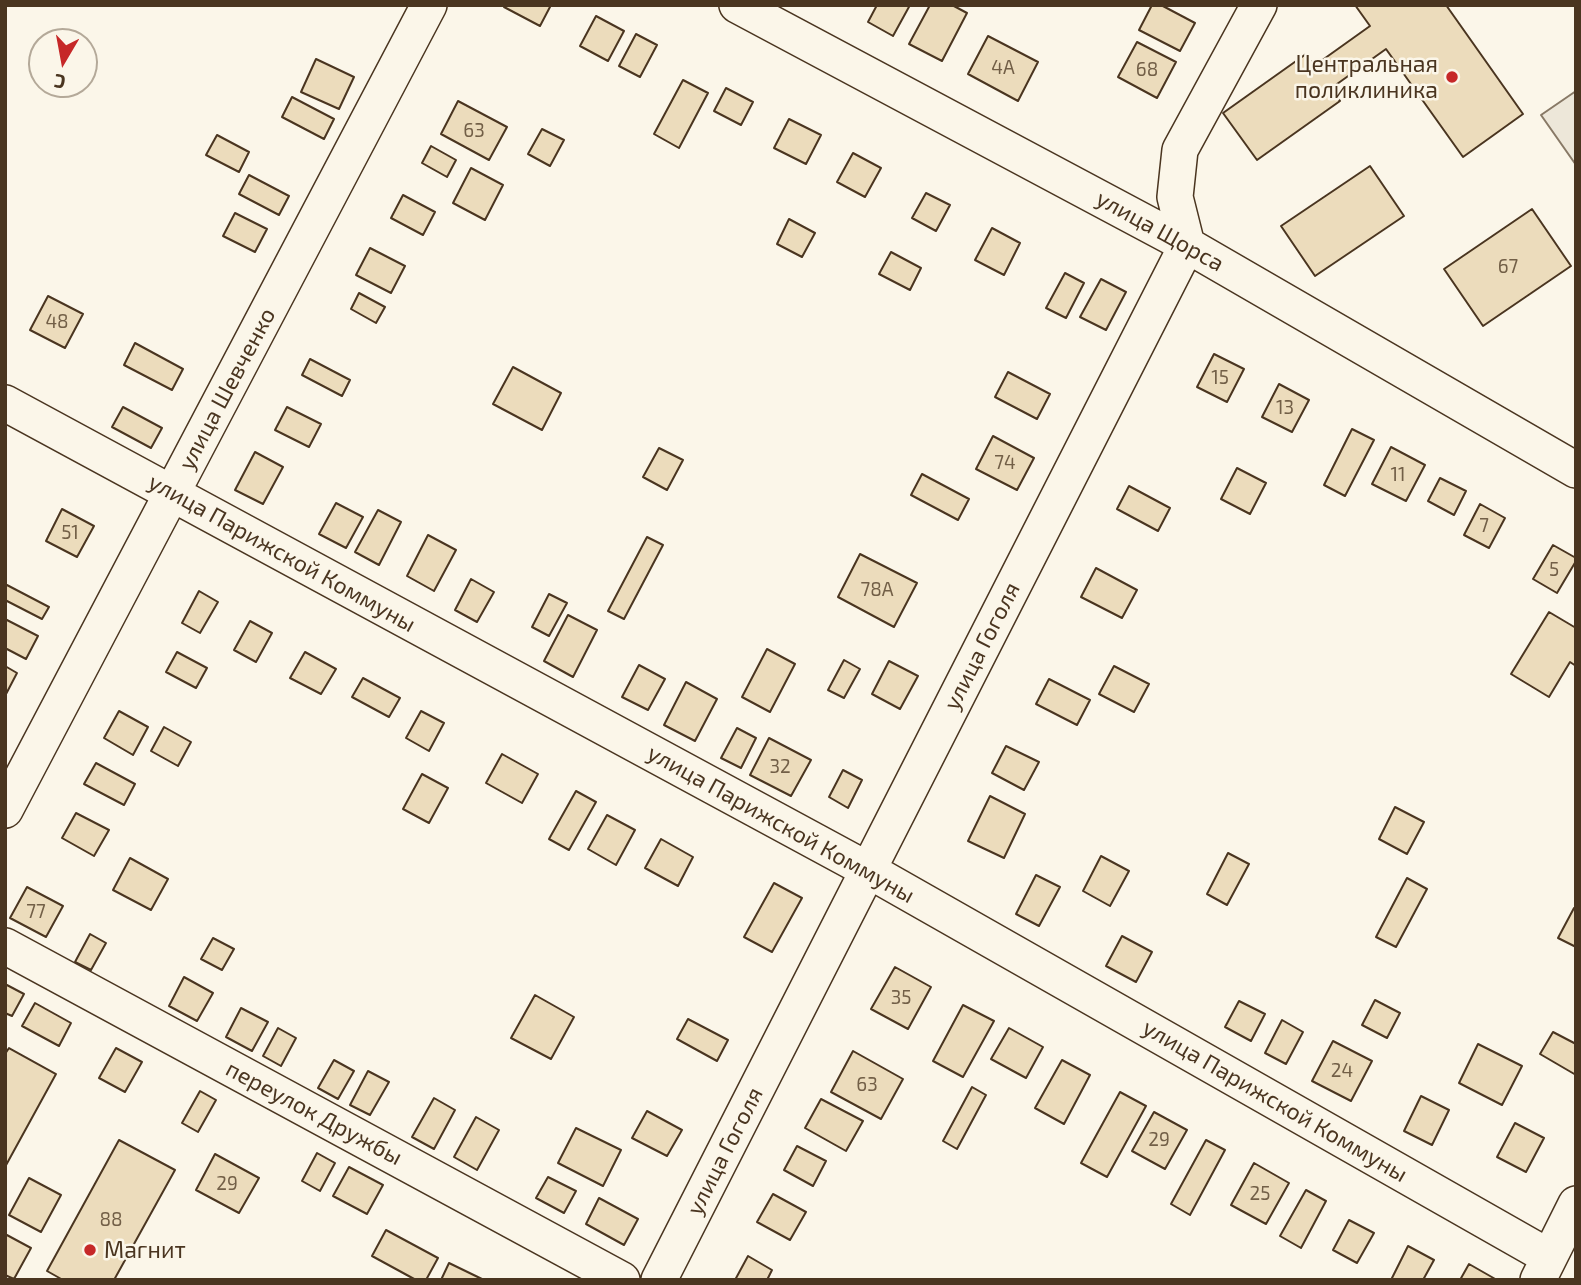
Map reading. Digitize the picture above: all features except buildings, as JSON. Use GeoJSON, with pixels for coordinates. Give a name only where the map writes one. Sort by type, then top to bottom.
{"type":"FeatureCollection","features":[{"type":"Feature","properties":{"kind":"street","name":"улица Шевченко"},"geometry":{"type":"LineString","coordinates":[[5,810],[429,5]]}},
{"type":"Feature","properties":{"kind":"street","name":"улица Щорса"},"geometry":{"type":"LineString","coordinates":[[737,5],[1187,245],[1576,470]]}},
{"type":"Feature","properties":{"kind":"street"},"geometry":{"type":"LineString","coordinates":[[1187,245],[1175,197],[1180,150],[1259,5]]}},
{"type":"Feature","properties":{"kind":"street","name":"улица Гоголя"},"geometry":{"type":"LineString","coordinates":[[659,1280],[1187,245]]}},
{"type":"Feature","properties":{"kind":"street","name":"улица Парижской Коммуны"},"geometry":{"type":"LineString","coordinates":[[5,403],[868,870],[1544,1268]]}},
{"type":"Feature","properties":{"kind":"street","name":"переулок Дружбы"},"geometry":{"type":"LineString","coordinates":[[5,946],[622,1280]]}},
{"type":"Feature","properties":{"kind":"street"},"geometry":{"type":"LineString","coordinates":[[1544,1268],[1573,1217]]}},
{"type":"Feature","properties":{"kind":"shaded area"},"geometry":{"type":"Polygon","coordinates":[[[1576,91],[1576,165],[1541,115],[1576,91]]]}},
{"type":"Feature","properties":{"kind":"place","name":"Центральная поликлиника"},"geometry":{"type":"Point","coordinates":[1452,77]}},
{"type":"Feature","properties":{"kind":"place","name":"Магнит"},"geometry":{"type":"Point","coordinates":[90,1250]}}]}
